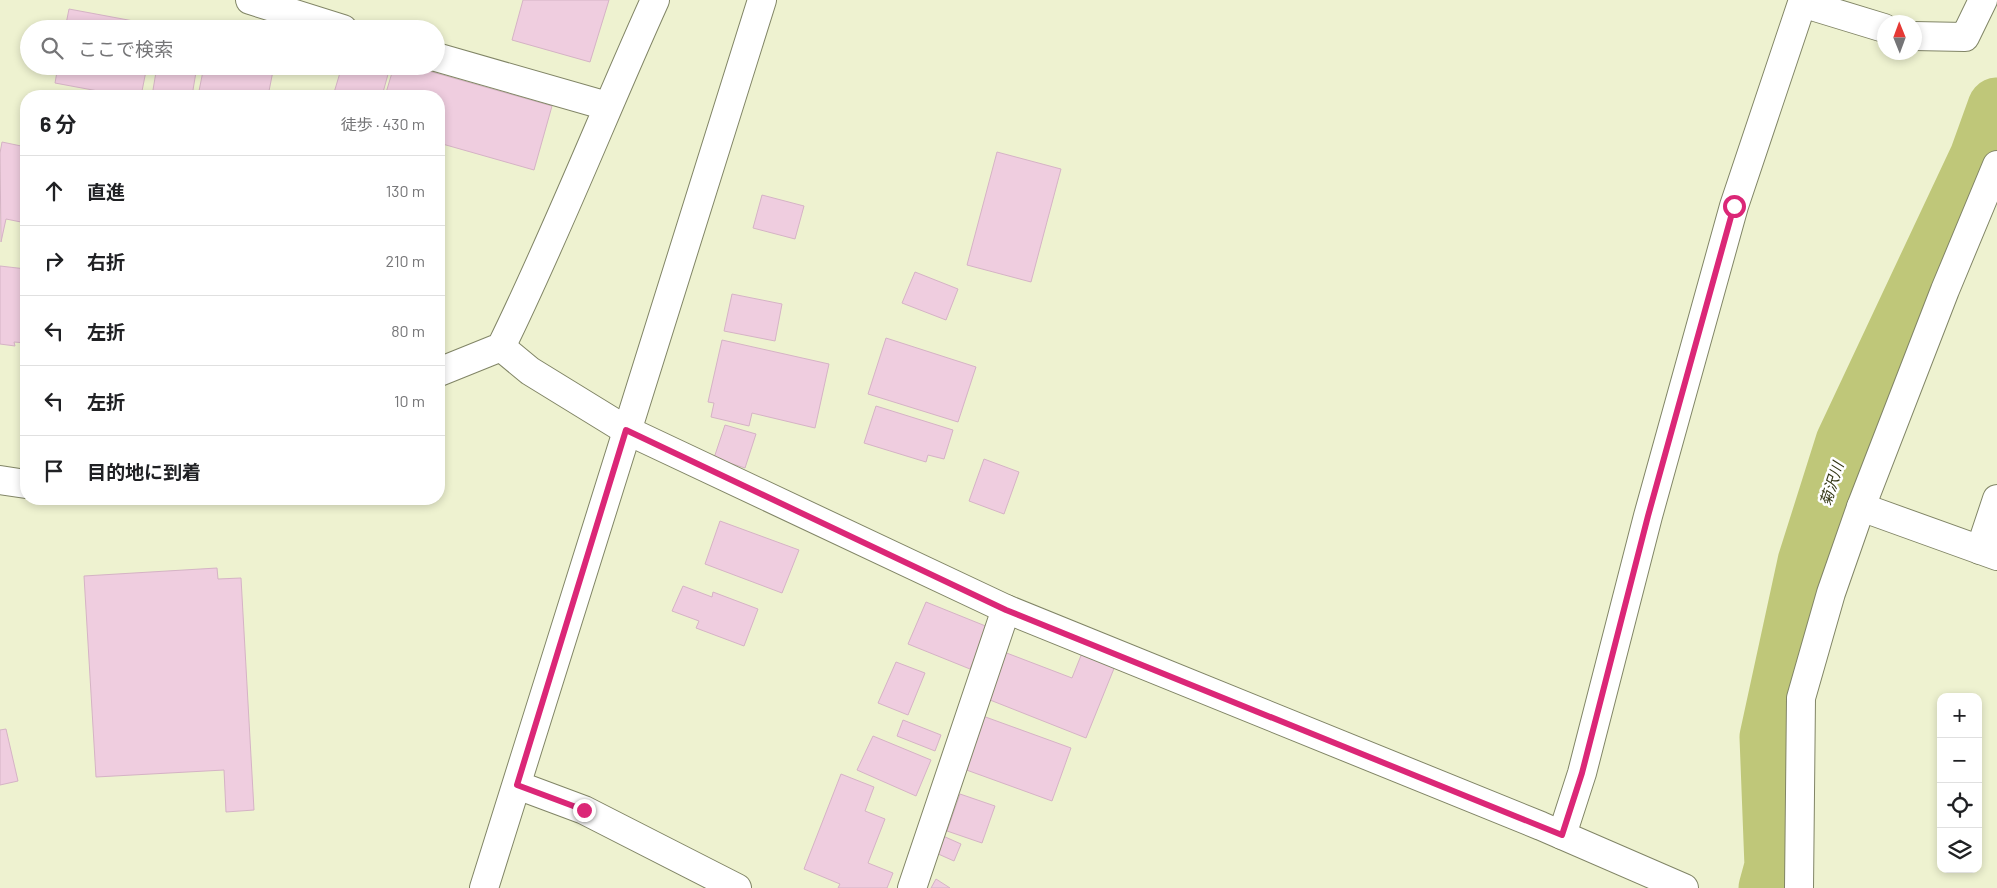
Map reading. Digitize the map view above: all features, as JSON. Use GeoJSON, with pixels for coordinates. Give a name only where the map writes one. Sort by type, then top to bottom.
{"type":"FeatureCollection","features":[{"type":"Feature","properties":{"kind":"street"},"geometry":{"type":"LineString","coordinates":[[250,0],[314,20]]}},
{"type":"Feature","properties":{"kind":"street"},"geometry":{"type":"LineString","coordinates":[[445,369],[501,346],[542,264],[607,106],[655,0]]}},
{"type":"Feature","properties":{"kind":"street"},"geometry":{"type":"LineString","coordinates":[[484,888],[762,0]]}},
{"type":"Feature","properties":{"kind":"street"},"geometry":{"type":"LineString","coordinates":[[1922,36],[1965,37],[1983,0]]}},
{"type":"Feature","properties":{"kind":"street"},"geometry":{"type":"LineString","coordinates":[[1562,835],[1582,773],[1651,506],[1734,206],[1802,3],[1877,26]]}},
{"type":"Feature","properties":{"kind":"street"},"geometry":{"type":"LineString","coordinates":[[445,60],[607,106]]}},
{"type":"Feature","properties":{"kind":"street"},"geometry":{"type":"LineString","coordinates":[[1799,888],[1800,698],[1831,593],[1862,507],[1945,290],[1997,165]]}},
{"type":"Feature","properties":{"kind":"street"},"geometry":{"type":"LineString","coordinates":[[501,346],[530,371],[626,430],[1006,610],[1562,835],[1684,888]]}},
{"type":"Feature","properties":{"kind":"street"},"geometry":{"type":"LineString","coordinates":[[0,480],[20,483]]}},
{"type":"Feature","properties":{"kind":"street"},"geometry":{"type":"LineString","coordinates":[[1862,507],[1989,553],[1997,499]]}},
{"type":"Feature","properties":{"kind":"street"},"geometry":{"type":"LineString","coordinates":[[912,888],[1006,610]]}},
{"type":"Feature","properties":{"kind":"street"},"geometry":{"type":"LineString","coordinates":[[517,785],[584,810],[737,888]]}},
{"type":"Feature","properties":{"kind":"building"},"geometry":{"type":"Polygon","coordinates":[[[523,0],[609,0],[590,62],[512,40],[523,0]]]}},
{"type":"Feature","properties":{"kind":"building"},"geometry":{"type":"Polygon","coordinates":[[[69,9],[128,20],[67,20],[69,9]]]}},
{"type":"Feature","properties":{"kind":"building"},"geometry":{"type":"Polygon","coordinates":[[[56,75],[145,75],[142,90],[93,90],[55,83],[56,75]]]}},
{"type":"Feature","properties":{"kind":"building"},"geometry":{"type":"Polygon","coordinates":[[[156,75],[196,75],[193,90],[153,90],[156,75]]]}},
{"type":"Feature","properties":{"kind":"building"},"geometry":{"type":"Polygon","coordinates":[[[202,75],[272,75],[269,90],[199,90],[202,75]]]}},
{"type":"Feature","properties":{"kind":"building"},"geometry":{"type":"Polygon","coordinates":[[[339,75],[388,75],[384,90],[335,90],[339,75]]]}},
{"type":"Feature","properties":{"kind":"building"},"geometry":{"type":"Polygon","coordinates":[[[391,75],[443,75],[552,106],[534,170],[445,145],[445,90],[387,90],[391,75]]]}},
{"type":"Feature","properties":{"kind":"building"},"geometry":{"type":"Polygon","coordinates":[[[2,142],[20,146],[20,222],[6,219],[1,242],[0,153],[2,142]]]}},
{"type":"Feature","properties":{"kind":"building"},"geometry":{"type":"Polygon","coordinates":[[[997,152],[1061,169],[1031,282],[967,265],[997,152]]]}},
{"type":"Feature","properties":{"kind":"building"},"geometry":{"type":"Polygon","coordinates":[[[762,195],[804,206],[795,239],[753,228],[762,195]]]}},
{"type":"Feature","properties":{"kind":"building"},"geometry":{"type":"Polygon","coordinates":[[[0,266],[20,268],[20,342],[14,342],[15,346],[0,344],[0,266]]]}},
{"type":"Feature","properties":{"kind":"building"},"geometry":{"type":"Polygon","coordinates":[[[915,272],[958,289],[946,320],[902,303],[915,272]]]}},
{"type":"Feature","properties":{"kind":"building"},"geometry":{"type":"Polygon","coordinates":[[[732,294],[782,304],[775,341],[724,331],[732,294]]]}},
{"type":"Feature","properties":{"kind":"building"},"geometry":{"type":"Polygon","coordinates":[[[886,338],[976,367],[958,422],[868,394],[886,338]]]}},
{"type":"Feature","properties":{"kind":"building"},"geometry":{"type":"Polygon","coordinates":[[[722,340],[829,364],[815,428],[752,413],[749,426],[711,417],[714,403],[708,402],[722,340]]]}},
{"type":"Feature","properties":{"kind":"building"},"geometry":{"type":"Polygon","coordinates":[[[876,406],[953,430],[944,459],[928,455],[926,462],[864,443],[876,406]]]}},
{"type":"Feature","properties":{"kind":"building"},"geometry":{"type":"Polygon","coordinates":[[[725,425],[756,434],[745,468],[714,458],[725,425]]]}},
{"type":"Feature","properties":{"kind":"building"},"geometry":{"type":"Polygon","coordinates":[[[984,459],[1019,472],[1004,514],[969,501],[984,459]]]}},
{"type":"Feature","properties":{"kind":"building"},"geometry":{"type":"Polygon","coordinates":[[[720,521],[799,550],[782,593],[705,564],[720,521]]]}},
{"type":"Feature","properties":{"kind":"building"},"geometry":{"type":"Polygon","coordinates":[[[217,568],[218,579],[241,578],[254,810],[226,812],[224,770],[96,777],[84,576],[217,568]]]}},
{"type":"Feature","properties":{"kind":"building"},"geometry":{"type":"Polygon","coordinates":[[[683,586],[712,597],[713,592],[758,609],[744,646],[696,628],[699,621],[672,611],[683,586]]]}},
{"type":"Feature","properties":{"kind":"building"},"geometry":{"type":"Polygon","coordinates":[[[926,602],[988,627],[970,669],[908,644],[926,602]]]}},
{"type":"Feature","properties":{"kind":"building"},"geometry":{"type":"Polygon","coordinates":[[[1004,652],[1072,678],[1082,653],[1115,666],[1086,738],[985,698],[1004,652]]]}},
{"type":"Feature","properties":{"kind":"building"},"geometry":{"type":"Polygon","coordinates":[[[896,662],[925,673],[908,715],[878,703],[896,662]]]}},
{"type":"Feature","properties":{"kind":"building"},"geometry":{"type":"Polygon","coordinates":[[[980,715],[1071,748],[1052,801],[961,768],[980,715]]]}},
{"type":"Feature","properties":{"kind":"building"},"geometry":{"type":"Polygon","coordinates":[[[903,720],[941,735],[935,751],[897,736],[903,720]]]}},
{"type":"Feature","properties":{"kind":"building"},"geometry":{"type":"Polygon","coordinates":[[[6,729],[18,781],[0,785],[0,730],[6,729]]]}},
{"type":"Feature","properties":{"kind":"building"},"geometry":{"type":"Polygon","coordinates":[[[873,736],[931,760],[916,796],[857,770],[873,736]]]}},
{"type":"Feature","properties":{"kind":"building"},"geometry":{"type":"Polygon","coordinates":[[[841,774],[874,787],[865,811],[885,819],[868,863],[893,873],[887,888],[838,888],[840,884],[804,869],[841,774]]]}},
{"type":"Feature","properties":{"kind":"building"},"geometry":{"type":"Polygon","coordinates":[[[960,794],[995,806],[982,843],[947,831],[960,794]]]}},
{"type":"Feature","properties":{"kind":"building"},"geometry":{"type":"Polygon","coordinates":[[[943,836],[961,844],[954,861],[936,853],[943,836]]]}},
{"type":"Feature","properties":{"kind":"building"},"geometry":{"type":"Polygon","coordinates":[[[936,879],[950,888],[931,888],[936,879]]]}},
{"type":"Feature","properties":{"kind":"waterway","name":"菊沢川"},"geometry":{"type":"LineString","coordinates":[[1768,888],[1774,866],[1769,737],[1807,562],[1845,442],[1979,157],[1997,107]]}},
{"type":"Feature","properties":{"kind":"route"},"geometry":{"type":"LineString","coordinates":[[584,810],[517,785],[626,430],[1006,610],[1562,835],[1582,773],[1648,516],[1734,206]]}}]}
